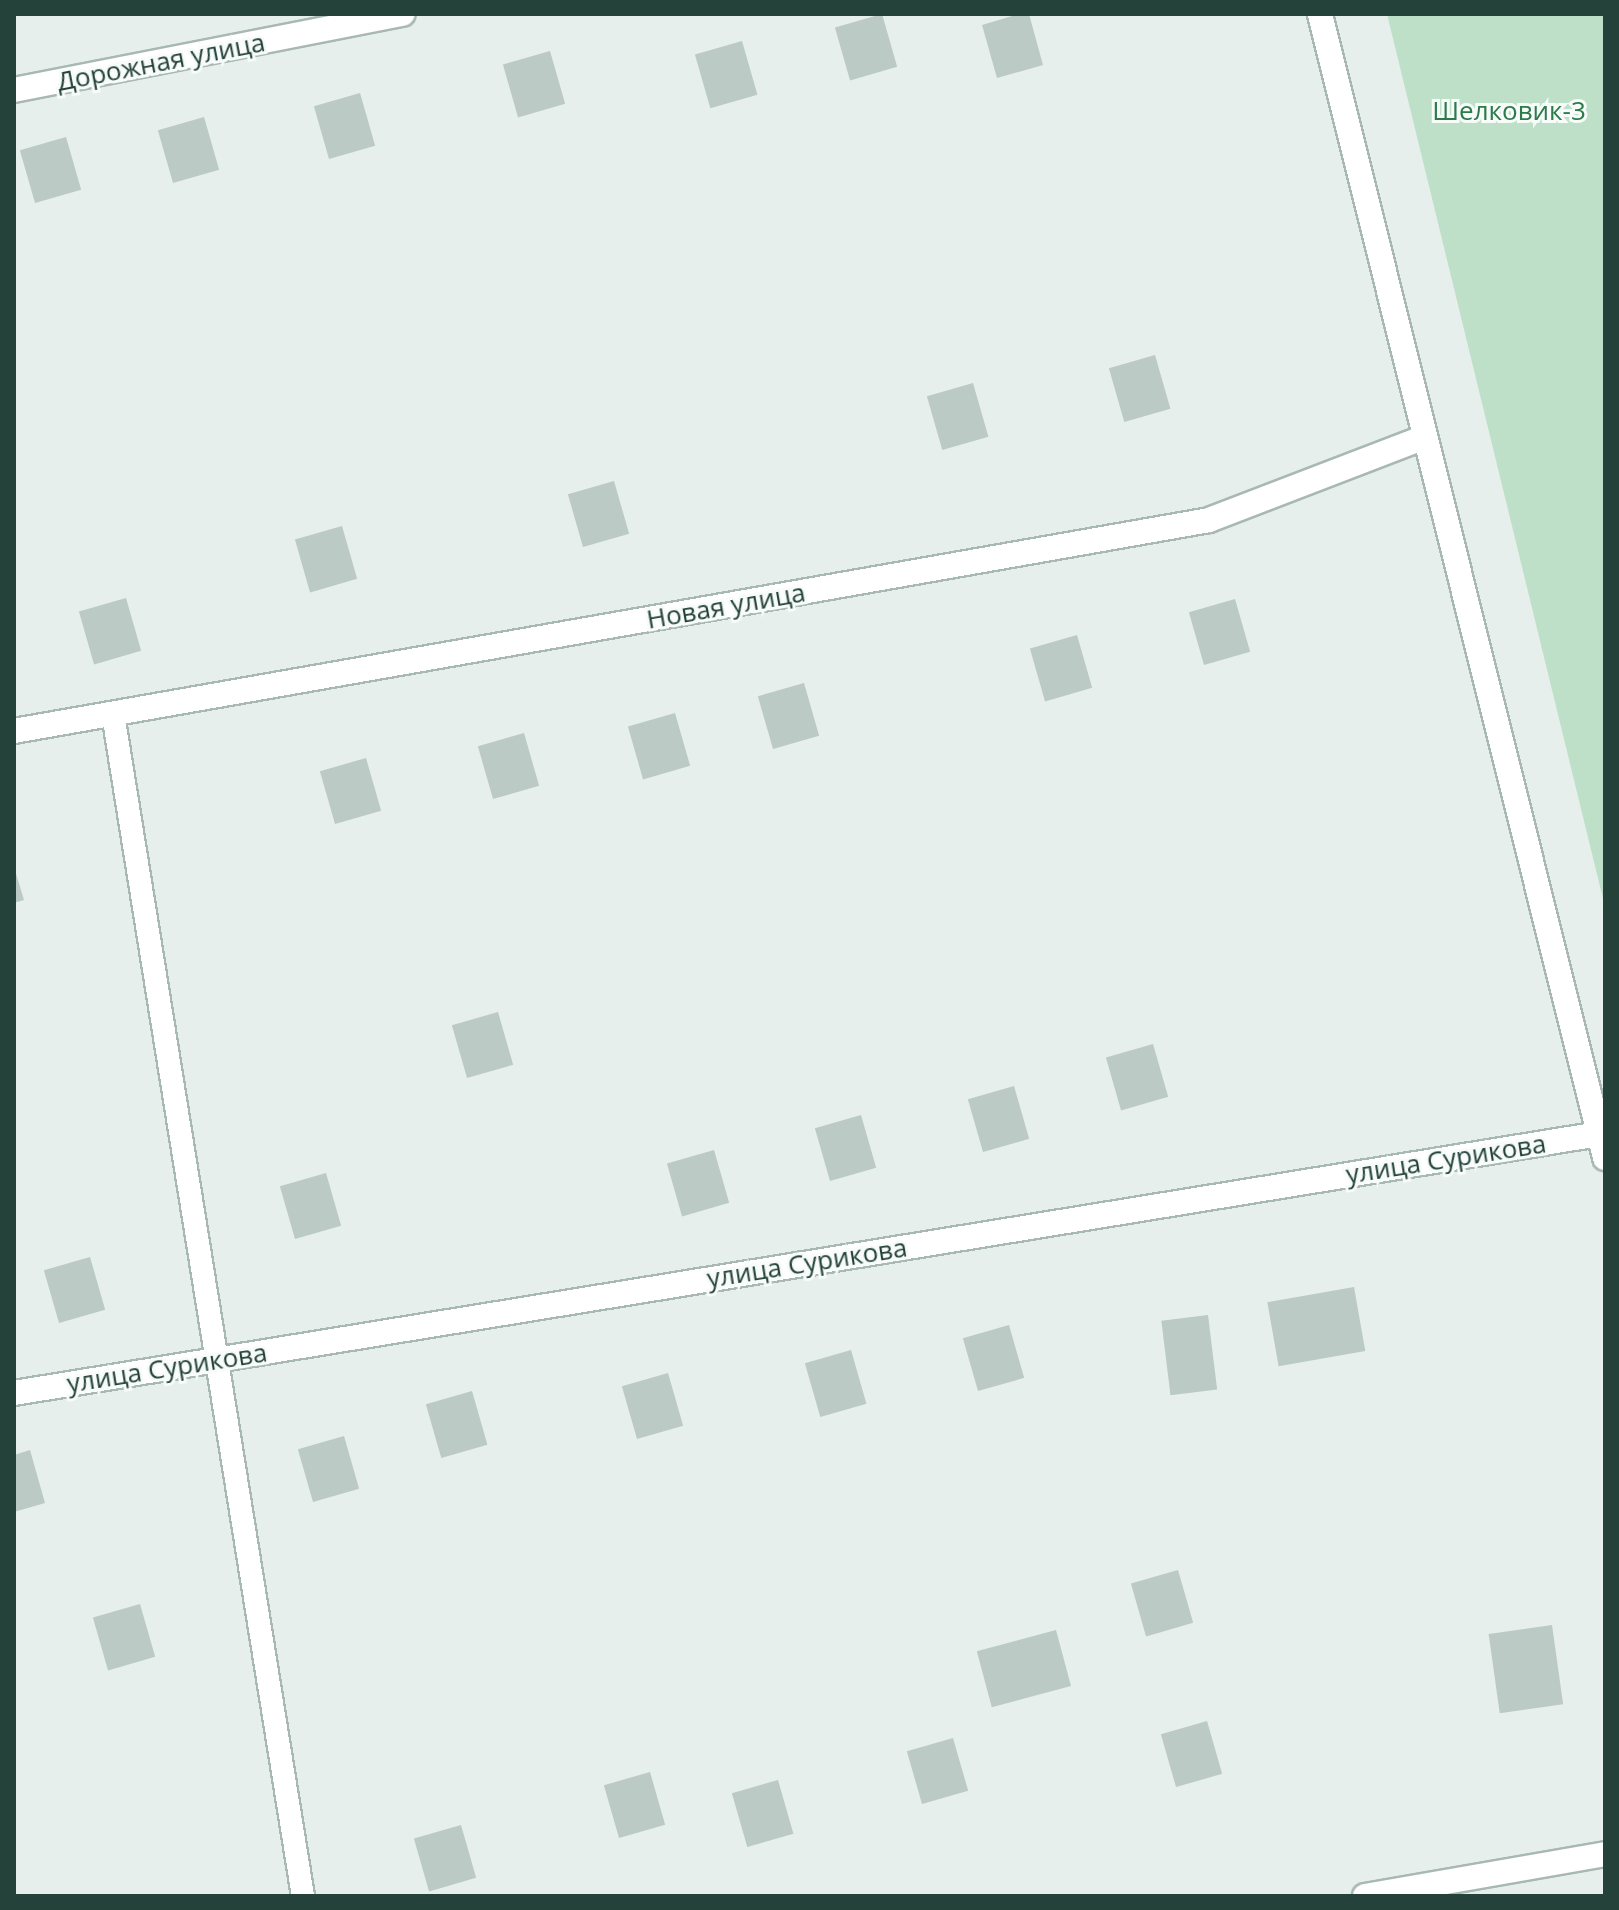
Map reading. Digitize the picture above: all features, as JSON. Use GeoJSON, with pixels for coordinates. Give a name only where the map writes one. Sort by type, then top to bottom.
{"type":"FeatureCollection","features":[{"type":"Feature","properties":{"kind":"street","name":"Дорожная улица"},"geometry":{"type":"LineString","coordinates":[[14,90],[403,14]]}},
{"type":"Feature","properties":{"kind":"street"},"geometry":{"type":"LineString","coordinates":[[1320,14],[1605,1158]]}},
{"type":"Feature","properties":{"kind":"street","name":"Новая улица"},"geometry":{"type":"LineString","coordinates":[[14,731],[1209,520],[1425,437]]}},
{"type":"Feature","properties":{"kind":"street","name":"улица Сурикова"},"geometry":{"type":"LineString","coordinates":[[14,1393],[1599,1134]]}},
{"type":"Feature","properties":{"kind":"street"},"geometry":{"type":"LineString","coordinates":[[1365,1896],[1605,1854]]}},
{"type":"Feature","properties":{"kind":"lane"},"geometry":{"type":"LineString","coordinates":[[113,714],[303,1896]]}},
{"type":"Feature","properties":{"kind":"green space","name":"Шелковик-3"},"geometry":{"type":"Polygon","coordinates":[[[1387,14],[1605,14],[1605,907],[1387,14]]]}},
{"type":"Feature","properties":{"kind":"building"},"geometry":{"type":"Polygon","coordinates":[[[882,14],[897,67],[850,80],[835,28],[882,14]]]}},
{"type":"Feature","properties":{"kind":"building"},"geometry":{"type":"Polygon","coordinates":[[[1029,14],[1043,65],[997,78],[982,25],[1029,14]]]}},
{"type":"Feature","properties":{"kind":"building"},"geometry":{"type":"Polygon","coordinates":[[[742,41],[757,95],[710,108],[695,55],[742,41]]]}},
{"type":"Feature","properties":{"kind":"building"},"geometry":{"type":"Polygon","coordinates":[[[550,51],[565,104],[518,117],[503,65],[550,51]]]}},
{"type":"Feature","properties":{"kind":"building"},"geometry":{"type":"Polygon","coordinates":[[[360,93],[375,146],[329,159],[314,106],[360,93]]]}},
{"type":"Feature","properties":{"kind":"building"},"geometry":{"type":"Polygon","coordinates":[[[204,117],[219,170],[173,183],[158,130],[204,117]]]}},
{"type":"Feature","properties":{"kind":"building"},"geometry":{"type":"Polygon","coordinates":[[[66,137],[81,190],[35,203],[20,150],[66,137]]]}},
{"type":"Feature","properties":{"kind":"building"},"geometry":{"type":"Polygon","coordinates":[[[1155,355],[1170,409],[1124,422],[1109,368],[1155,355]]]}},
{"type":"Feature","properties":{"kind":"building"},"geometry":{"type":"Polygon","coordinates":[[[973,383],[988,437],[942,450],[927,396],[973,383]]]}},
{"type":"Feature","properties":{"kind":"building"},"geometry":{"type":"Polygon","coordinates":[[[614,481],[629,534],[583,547],[568,494],[614,481]]]}},
{"type":"Feature","properties":{"kind":"building"},"geometry":{"type":"Polygon","coordinates":[[[342,526],[357,579],[310,592],[295,540],[342,526]]]}},
{"type":"Feature","properties":{"kind":"building"},"geometry":{"type":"Polygon","coordinates":[[[126,598],[141,651],[94,664],[79,612],[126,598]]]}},
{"type":"Feature","properties":{"kind":"building"},"geometry":{"type":"Polygon","coordinates":[[[1235,599],[1250,652],[1204,665],[1189,612],[1235,599]]]}},
{"type":"Feature","properties":{"kind":"building"},"geometry":{"type":"Polygon","coordinates":[[[1077,635],[1092,688],[1045,701],[1030,649],[1077,635]]]}},
{"type":"Feature","properties":{"kind":"building"},"geometry":{"type":"Polygon","coordinates":[[[804,683],[819,736],[773,749],[758,696],[804,683]]]}},
{"type":"Feature","properties":{"kind":"building"},"geometry":{"type":"Polygon","coordinates":[[[675,713],[690,766],[643,779],[628,727],[675,713]]]}},
{"type":"Feature","properties":{"kind":"building"},"geometry":{"type":"Polygon","coordinates":[[[524,733],[539,786],[493,799],[478,746],[524,733]]]}},
{"type":"Feature","properties":{"kind":"building"},"geometry":{"type":"Polygon","coordinates":[[[366,758],[381,811],[335,824],[320,771],[366,758]]]}},
{"type":"Feature","properties":{"kind":"building"},"geometry":{"type":"Polygon","coordinates":[[[14,867],[24,900],[14,903],[14,867]]]}},
{"type":"Feature","properties":{"kind":"building"},"geometry":{"type":"Polygon","coordinates":[[[498,1012],[513,1065],[467,1078],[452,1025],[498,1012]]]}},
{"type":"Feature","properties":{"kind":"building"},"geometry":{"type":"Polygon","coordinates":[[[1153,1044],[1168,1097],[1121,1110],[1106,1058],[1153,1044]]]}},
{"type":"Feature","properties":{"kind":"building"},"geometry":{"type":"Polygon","coordinates":[[[1014,1086],[1029,1139],[983,1152],[968,1099],[1014,1086]]]}},
{"type":"Feature","properties":{"kind":"building"},"geometry":{"type":"Polygon","coordinates":[[[861,1115],[876,1168],[830,1181],[815,1128],[861,1115]]]}},
{"type":"Feature","properties":{"kind":"building"},"geometry":{"type":"Polygon","coordinates":[[[714,1150],[729,1203],[682,1216],[667,1164],[714,1150]]]}},
{"type":"Feature","properties":{"kind":"building"},"geometry":{"type":"Polygon","coordinates":[[[326,1173],[341,1226],[295,1239],[280,1186],[326,1173]]]}},
{"type":"Feature","properties":{"kind":"building"},"geometry":{"type":"Polygon","coordinates":[[[90,1257],[105,1310],[59,1323],[44,1270],[90,1257]]]}},
{"type":"Feature","properties":{"kind":"building"},"geometry":{"type":"Polygon","coordinates":[[[1354,1287],[1365,1351],[1279,1366],[1267,1302],[1354,1287]]]}},
{"type":"Feature","properties":{"kind":"building"},"geometry":{"type":"Polygon","coordinates":[[[1208,1315],[1217,1389],[1170,1395],[1161,1321],[1208,1315]]]}},
{"type":"Feature","properties":{"kind":"building"},"geometry":{"type":"Polygon","coordinates":[[[1009,1325],[1024,1378],[978,1391],[963,1338],[1009,1325]]]}},
{"type":"Feature","properties":{"kind":"building"},"geometry":{"type":"Polygon","coordinates":[[[851,1350],[866,1404],[820,1417],[805,1363],[851,1350]]]}},
{"type":"Feature","properties":{"kind":"building"},"geometry":{"type":"Polygon","coordinates":[[[668,1373],[683,1426],[637,1439],[622,1386],[668,1373]]]}},
{"type":"Feature","properties":{"kind":"building"},"geometry":{"type":"Polygon","coordinates":[[[472,1391],[487,1445],[441,1458],[426,1404],[472,1391]]]}},
{"type":"Feature","properties":{"kind":"building"},"geometry":{"type":"Polygon","coordinates":[[[344,1436],[359,1489],[313,1502],[298,1449],[344,1436]]]}},
{"type":"Feature","properties":{"kind":"building"},"geometry":{"type":"Polygon","coordinates":[[[30,1450],[45,1503],[14,1512],[14,1455],[30,1450]]]}},
{"type":"Feature","properties":{"kind":"building"},"geometry":{"type":"Polygon","coordinates":[[[1178,1570],[1193,1623],[1146,1636],[1131,1584],[1178,1570]]]}},
{"type":"Feature","properties":{"kind":"building"},"geometry":{"type":"Polygon","coordinates":[[[140,1604],[155,1657],[108,1670],[93,1618],[140,1604]]]}},
{"type":"Feature","properties":{"kind":"building"},"geometry":{"type":"Polygon","coordinates":[[[1552,1625],[1563,1704],[1500,1713],[1489,1634],[1552,1625]]]}},
{"type":"Feature","properties":{"kind":"building"},"geometry":{"type":"Polygon","coordinates":[[[1056,1630],[1071,1686],[992,1707],[977,1651],[1056,1630]]]}},
{"type":"Feature","properties":{"kind":"building"},"geometry":{"type":"Polygon","coordinates":[[[1207,1721],[1222,1774],[1176,1787],[1161,1734],[1207,1721]]]}},
{"type":"Feature","properties":{"kind":"building"},"geometry":{"type":"Polygon","coordinates":[[[953,1738],[968,1791],[922,1804],[907,1751],[953,1738]]]}},
{"type":"Feature","properties":{"kind":"building"},"geometry":{"type":"Polygon","coordinates":[[[650,1772],[665,1825],[619,1838],[604,1785],[650,1772]]]}},
{"type":"Feature","properties":{"kind":"building"},"geometry":{"type":"Polygon","coordinates":[[[778,1780],[793,1834],[747,1847],[732,1793],[778,1780]]]}},
{"type":"Feature","properties":{"kind":"building"},"geometry":{"type":"Polygon","coordinates":[[[461,1825],[476,1878],[429,1891],[414,1839],[461,1825]]]}}]}
